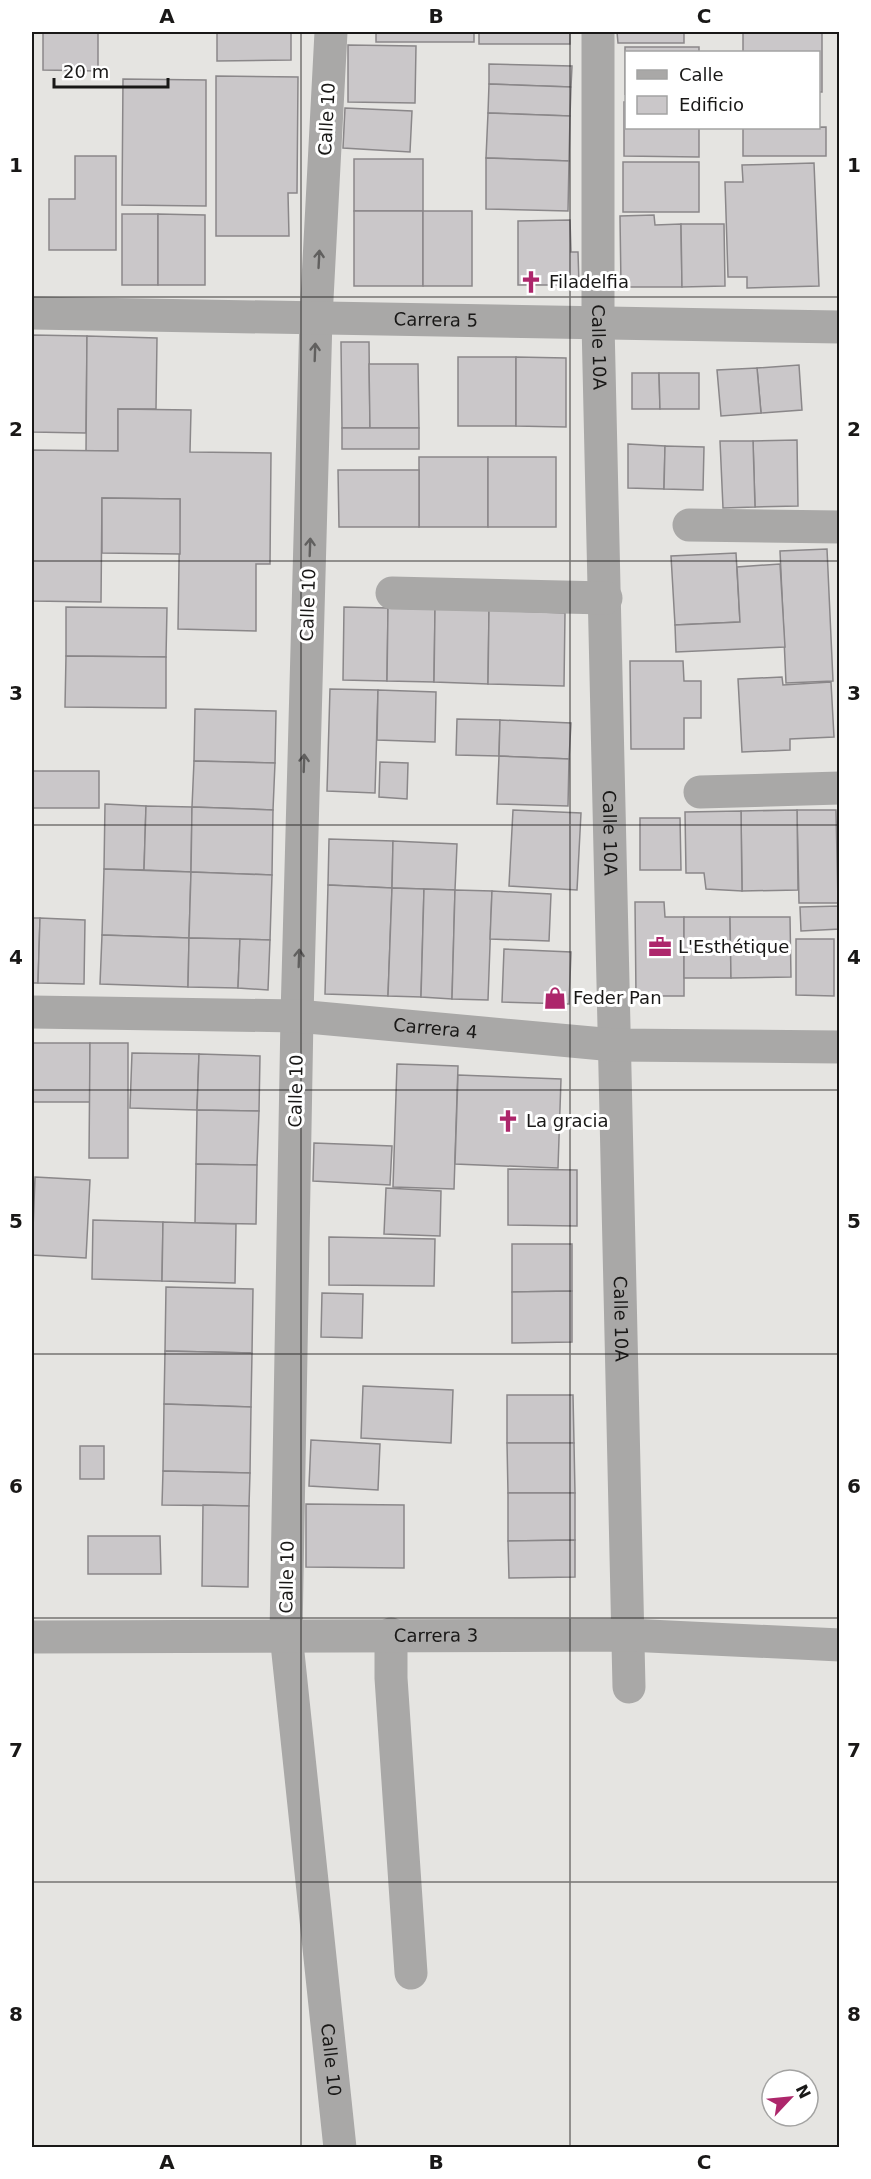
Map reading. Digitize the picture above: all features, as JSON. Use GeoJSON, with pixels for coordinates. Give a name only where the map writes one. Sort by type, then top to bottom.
{"type":"FeatureCollection","features":[{"type":"Feature","properties":{"kind":"street","name":"Calle 10"},"geometry":{"type":"LineString","coordinates":[[332,32],[316,318],[297,1016],[286,1634],[340,2148]]}},
{"type":"Feature","properties":{"kind":"street","name":"Calle 10A"},"geometry":{"type":"LineString","coordinates":[[598,32],[598,323],[629,1687]]}},
{"type":"Feature","properties":{"kind":"street","name":"Carrera 5"},"geometry":{"type":"LineString","coordinates":[[32,313],[840,327]]}},
{"type":"Feature","properties":{"kind":"street"},"geometry":{"type":"LineString","coordinates":[[690,525],[840,527]]}},
{"type":"Feature","properties":{"kind":"street"},"geometry":{"type":"LineString","coordinates":[[392,593],[606,598]]}},
{"type":"Feature","properties":{"kind":"street"},"geometry":{"type":"LineString","coordinates":[[700,792],[840,789]]}},
{"type":"Feature","properties":{"kind":"street","name":"Carrera 4"},"geometry":{"type":"LineString","coordinates":[[32,1012],[297,1016],[614,1045],[840,1047]]}},
{"type":"Feature","properties":{"kind":"street","name":"Carrera 3"},"geometry":{"type":"LineString","coordinates":[[32,1637],[286,1634],[628,1635],[840,1645]]}},
{"type":"Feature","properties":{"kind":"street"},"geometry":{"type":"LineString","coordinates":[[391,1634],[411,1973]]}},
{"type":"Feature","properties":{"kind":"building"},"geometry":{"type":"Polygon","coordinates":[[[43,32],[98,32],[98,71],[43,70],[43,32]]]}},
{"type":"Feature","properties":{"kind":"building"},"geometry":{"type":"Polygon","coordinates":[[[217,32],[291,32],[291,60],[217,61],[217,32]]]}},
{"type":"Feature","properties":{"kind":"building"},"geometry":{"type":"Polygon","coordinates":[[[376,32],[474,32],[474,42],[376,42],[376,32]]]}},
{"type":"Feature","properties":{"kind":"building"},"geometry":{"type":"Polygon","coordinates":[[[479,32],[570,32],[570,44],[479,44],[479,32]]]}},
{"type":"Feature","properties":{"kind":"building"},"geometry":{"type":"Polygon","coordinates":[[[617,32],[684,32],[684,43],[618,43],[617,32]]]}},
{"type":"Feature","properties":{"kind":"building"},"geometry":{"type":"Polygon","coordinates":[[[743,32],[822,32],[822,92],[820,92],[820,51],[743,51],[743,32]]]}},
{"type":"Feature","properties":{"kind":"building"},"geometry":{"type":"Polygon","coordinates":[[[348,45],[416,46],[415,103],[348,102],[348,45]]]}},
{"type":"Feature","properties":{"kind":"building"},"geometry":{"type":"Polygon","coordinates":[[[625,47],[699,47],[699,51],[625,51],[625,47]]]}},
{"type":"Feature","properties":{"kind":"building"},"geometry":{"type":"Polygon","coordinates":[[[489,64],[572,66],[571,87],[489,84],[489,64]]]}},
{"type":"Feature","properties":{"kind":"building"},"geometry":{"type":"Polygon","coordinates":[[[216,76],[298,77],[297,193],[288,193],[289,236],[216,236],[216,76]]]}},
{"type":"Feature","properties":{"kind":"building"},"geometry":{"type":"Polygon","coordinates":[[[123,79],[206,80],[206,206],[122,205],[123,79]]]}},
{"type":"Feature","properties":{"kind":"building"},"geometry":{"type":"Polygon","coordinates":[[[489,84],[571,87],[570,116],[488,113],[489,84]]]}},
{"type":"Feature","properties":{"kind":"building"},"geometry":{"type":"Polygon","coordinates":[[[624,102],[625,129],[699,129],[699,157],[624,156],[624,102]]]}},
{"type":"Feature","properties":{"kind":"building"},"geometry":{"type":"Polygon","coordinates":[[[345,108],[412,111],[410,152],[343,148],[345,108]]]}},
{"type":"Feature","properties":{"kind":"building"},"geometry":{"type":"Polygon","coordinates":[[[488,113],[570,116],[569,161],[486,158],[488,113]]]}},
{"type":"Feature","properties":{"kind":"building"},"geometry":{"type":"Polygon","coordinates":[[[820,127],[826,127],[826,156],[743,156],[743,129],[820,129],[820,127]]]}},
{"type":"Feature","properties":{"kind":"building"},"geometry":{"type":"Polygon","coordinates":[[[75,156],[116,156],[116,250],[49,250],[49,199],[75,199],[75,156]]]}},
{"type":"Feature","properties":{"kind":"building"},"geometry":{"type":"Polygon","coordinates":[[[486,158],[569,161],[568,211],[486,209],[486,158]]]}},
{"type":"Feature","properties":{"kind":"building"},"geometry":{"type":"Polygon","coordinates":[[[354,159],[423,159],[423,211],[354,211],[354,159]]]}},
{"type":"Feature","properties":{"kind":"building"},"geometry":{"type":"Polygon","coordinates":[[[623,162],[699,162],[699,212],[623,212],[623,162]]]}},
{"type":"Feature","properties":{"kind":"building"},"geometry":{"type":"Polygon","coordinates":[[[814,163],[819,286],[747,288],[747,277],[728,277],[725,182],[743,182],[742,165],[814,163]]]}},
{"type":"Feature","properties":{"kind":"building"},"geometry":{"type":"Polygon","coordinates":[[[354,211],[423,211],[423,286],[354,286],[354,211]]]}},
{"type":"Feature","properties":{"kind":"building"},"geometry":{"type":"Polygon","coordinates":[[[423,211],[472,211],[472,286],[423,286],[423,211]]]}},
{"type":"Feature","properties":{"kind":"building"},"geometry":{"type":"Polygon","coordinates":[[[122,214],[158,214],[158,285],[122,285],[122,214]]]}},
{"type":"Feature","properties":{"kind":"building"},"geometry":{"type":"Polygon","coordinates":[[[158,214],[205,215],[205,285],[158,285],[158,214]]]}},
{"type":"Feature","properties":{"kind":"building"},"geometry":{"type":"Polygon","coordinates":[[[654,215],[655,225],[681,224],[682,287],[621,287],[620,216],[654,215]]]}},
{"type":"Feature","properties":{"kind":"building"},"geometry":{"type":"Polygon","coordinates":[[[570,220],[571,252],[578,252],[579,285],[518,285],[518,221],[570,220]]]}},
{"type":"Feature","properties":{"kind":"building"},"geometry":{"type":"Polygon","coordinates":[[[681,224],[724,224],[725,286],[682,287],[681,224]]]}},
{"type":"Feature","properties":{"kind":"building"},"geometry":{"type":"Polygon","coordinates":[[[32,335],[87,336],[86,433],[32,432],[32,335]]]}},
{"type":"Feature","properties":{"kind":"building"},"geometry":{"type":"Polygon","coordinates":[[[87,336],[157,338],[156,409],[118,409],[118,451],[86,451],[87,336]]]}},
{"type":"Feature","properties":{"kind":"building"},"geometry":{"type":"Polygon","coordinates":[[[341,342],[369,342],[370,428],[342,428],[341,342]]]}},
{"type":"Feature","properties":{"kind":"building"},"geometry":{"type":"Polygon","coordinates":[[[458,357],[516,357],[516,426],[458,426],[458,357]]]}},
{"type":"Feature","properties":{"kind":"building"},"geometry":{"type":"Polygon","coordinates":[[[516,357],[566,358],[566,427],[516,426],[516,357]]]}},
{"type":"Feature","properties":{"kind":"building"},"geometry":{"type":"Polygon","coordinates":[[[369,364],[418,364],[419,428],[370,428],[369,364]]]}},
{"type":"Feature","properties":{"kind":"building"},"geometry":{"type":"Polygon","coordinates":[[[799,365],[802,410],[761,413],[757,368],[799,365]]]}},
{"type":"Feature","properties":{"kind":"building"},"geometry":{"type":"Polygon","coordinates":[[[757,368],[761,413],[721,416],[717,370],[757,368]]]}},
{"type":"Feature","properties":{"kind":"building"},"geometry":{"type":"Polygon","coordinates":[[[632,373],[659,373],[660,409],[632,409],[632,373]]]}},
{"type":"Feature","properties":{"kind":"building"},"geometry":{"type":"Polygon","coordinates":[[[659,373],[699,373],[699,409],[660,409],[659,373]]]}},
{"type":"Feature","properties":{"kind":"building"},"geometry":{"type":"Polygon","coordinates":[[[118,409],[191,410],[190,452],[271,453],[270,564],[256,564],[256,631],[178,629],[180,499],[102,498],[101,602],[32,601],[32,450],[118,451],[118,409]]]}},
{"type":"Feature","properties":{"kind":"building"},"geometry":{"type":"Polygon","coordinates":[[[342,428],[419,428],[419,449],[342,449],[342,428]]]}},
{"type":"Feature","properties":{"kind":"building"},"geometry":{"type":"Polygon","coordinates":[[[797,440],[798,506],[755,507],[753,441],[797,440]]]}},
{"type":"Feature","properties":{"kind":"building"},"geometry":{"type":"Polygon","coordinates":[[[720,441],[753,441],[755,507],[723,508],[720,441]]]}},
{"type":"Feature","properties":{"kind":"building"},"geometry":{"type":"Polygon","coordinates":[[[628,444],[665,446],[664,489],[628,488],[628,444]]]}},
{"type":"Feature","properties":{"kind":"building"},"geometry":{"type":"Polygon","coordinates":[[[665,446],[704,447],[703,490],[664,489],[665,446]]]}},
{"type":"Feature","properties":{"kind":"building"},"geometry":{"type":"Polygon","coordinates":[[[419,457],[488,457],[488,527],[419,527],[419,457]]]}},
{"type":"Feature","properties":{"kind":"building"},"geometry":{"type":"Polygon","coordinates":[[[488,457],[556,457],[556,527],[488,527],[488,457]]]}},
{"type":"Feature","properties":{"kind":"building"},"geometry":{"type":"Polygon","coordinates":[[[338,470],[419,470],[419,527],[339,527],[338,470]]]}},
{"type":"Feature","properties":{"kind":"building"},"geometry":{"type":"Polygon","coordinates":[[[102,498],[180,499],[180,554],[102,553],[102,498]]]}},
{"type":"Feature","properties":{"kind":"building"},"geometry":{"type":"Polygon","coordinates":[[[827,549],[833,681],[786,683],[780,551],[827,549]]]}},
{"type":"Feature","properties":{"kind":"building"},"geometry":{"type":"Polygon","coordinates":[[[736,553],[740,622],[675,625],[671,556],[736,553]]]}},
{"type":"Feature","properties":{"kind":"building"},"geometry":{"type":"Polygon","coordinates":[[[780,564],[785,647],[676,652],[675,625],[740,622],[737,567],[780,564]]]}},
{"type":"Feature","properties":{"kind":"building"},"geometry":{"type":"Polygon","coordinates":[[[66,607],[167,608],[166,657],[66,656],[66,607]]]}},
{"type":"Feature","properties":{"kind":"building"},"geometry":{"type":"Polygon","coordinates":[[[344,607],[388,608],[387,681],[343,680],[344,607]]]}},
{"type":"Feature","properties":{"kind":"building"},"geometry":{"type":"Polygon","coordinates":[[[388,608],[435,609],[434,682],[387,681],[388,608]]]}},
{"type":"Feature","properties":{"kind":"building"},"geometry":{"type":"Polygon","coordinates":[[[435,609],[489,610],[488,684],[434,682],[435,609]]]}},
{"type":"Feature","properties":{"kind":"building"},"geometry":{"type":"Polygon","coordinates":[[[489,610],[565,613],[564,686],[488,684],[489,610]]]}},
{"type":"Feature","properties":{"kind":"building"},"geometry":{"type":"Polygon","coordinates":[[[66,656],[166,657],[166,708],[65,707],[66,656]]]}},
{"type":"Feature","properties":{"kind":"building"},"geometry":{"type":"Polygon","coordinates":[[[630,661],[683,661],[684,681],[701,681],[701,718],[684,718],[684,749],[631,749],[630,661]]]}},
{"type":"Feature","properties":{"kind":"building"},"geometry":{"type":"Polygon","coordinates":[[[782,677],[783,685],[831,682],[834,737],[790,739],[790,750],[742,752],[738,679],[782,677]]]}},
{"type":"Feature","properties":{"kind":"building"},"geometry":{"type":"Polygon","coordinates":[[[330,689],[378,690],[375,793],[327,791],[330,689]]]}},
{"type":"Feature","properties":{"kind":"building"},"geometry":{"type":"Polygon","coordinates":[[[378,690],[436,692],[435,742],[377,740],[378,690]]]}},
{"type":"Feature","properties":{"kind":"building"},"geometry":{"type":"Polygon","coordinates":[[[195,709],[276,711],[275,763],[194,761],[195,709]]]}},
{"type":"Feature","properties":{"kind":"building"},"geometry":{"type":"Polygon","coordinates":[[[457,719],[500,720],[499,756],[456,755],[457,719]]]}},
{"type":"Feature","properties":{"kind":"building"},"geometry":{"type":"Polygon","coordinates":[[[500,720],[571,723],[569,759],[499,756],[500,720]]]}},
{"type":"Feature","properties":{"kind":"building"},"geometry":{"type":"Polygon","coordinates":[[[499,756],[569,759],[568,806],[497,804],[499,756]]]}},
{"type":"Feature","properties":{"kind":"building"},"geometry":{"type":"Polygon","coordinates":[[[194,761],[275,763],[273,810],[192,807],[194,761]]]}},
{"type":"Feature","properties":{"kind":"building"},"geometry":{"type":"Polygon","coordinates":[[[380,762],[408,763],[407,799],[379,797],[380,762]]]}},
{"type":"Feature","properties":{"kind":"building"},"geometry":{"type":"Polygon","coordinates":[[[32,771],[99,771],[99,808],[32,808],[32,771]]]}},
{"type":"Feature","properties":{"kind":"building"},"geometry":{"type":"Polygon","coordinates":[[[105,804],[146,806],[144,870],[104,869],[105,804]]]}},
{"type":"Feature","properties":{"kind":"building"},"geometry":{"type":"Polygon","coordinates":[[[146,806],[192,807],[191,872],[144,870],[146,806]]]}},
{"type":"Feature","properties":{"kind":"building"},"geometry":{"type":"Polygon","coordinates":[[[192,807],[273,810],[272,875],[191,872],[192,807]]]}},
{"type":"Feature","properties":{"kind":"building"},"geometry":{"type":"Polygon","coordinates":[[[513,810],[581,813],[577,890],[509,886],[513,810]]]}},
{"type":"Feature","properties":{"kind":"building"},"geometry":{"type":"Polygon","coordinates":[[[797,810],[836,810],[838,903],[799,903],[797,810]]]}},
{"type":"Feature","properties":{"kind":"building"},"geometry":{"type":"Polygon","coordinates":[[[797,810],[798,890],[742,891],[741,811],[797,810]]]}},
{"type":"Feature","properties":{"kind":"building"},"geometry":{"type":"Polygon","coordinates":[[[741,811],[742,891],[706,889],[704,873],[686,873],[685,812],[741,811]]]}},
{"type":"Feature","properties":{"kind":"building"},"geometry":{"type":"Polygon","coordinates":[[[640,818],[680,818],[681,870],[640,870],[640,818]]]}},
{"type":"Feature","properties":{"kind":"building"},"geometry":{"type":"Polygon","coordinates":[[[329,839],[393,841],[392,888],[328,885],[329,839]]]}},
{"type":"Feature","properties":{"kind":"building"},"geometry":{"type":"Polygon","coordinates":[[[393,841],[457,844],[455,890],[392,888],[393,841]]]}},
{"type":"Feature","properties":{"kind":"building"},"geometry":{"type":"Polygon","coordinates":[[[104,869],[191,872],[189,938],[102,935],[104,869]]]}},
{"type":"Feature","properties":{"kind":"building"},"geometry":{"type":"Polygon","coordinates":[[[191,872],[272,875],[270,940],[189,938],[191,872]]]}},
{"type":"Feature","properties":{"kind":"building"},"geometry":{"type":"Polygon","coordinates":[[[328,885],[392,888],[388,996],[325,994],[328,885]]]}},
{"type":"Feature","properties":{"kind":"building"},"geometry":{"type":"Polygon","coordinates":[[[392,888],[424,889],[421,997],[388,996],[392,888]]]}},
{"type":"Feature","properties":{"kind":"building"},"geometry":{"type":"Polygon","coordinates":[[[424,889],[455,890],[452,999],[421,997],[424,889]]]}},
{"type":"Feature","properties":{"kind":"building"},"geometry":{"type":"Polygon","coordinates":[[[455,890],[492,891],[488,1000],[452,999],[455,890]]]}},
{"type":"Feature","properties":{"kind":"building"},"geometry":{"type":"Polygon","coordinates":[[[492,891],[551,894],[549,941],[490,939],[492,891]]]}},
{"type":"Feature","properties":{"kind":"building","name":"L'Esthétique"},"geometry":{"type":"Polygon","coordinates":[[[635,902],[664,902],[665,917],[684,917],[684,996],[636,996],[635,902]]]}},
{"type":"Feature","properties":{"kind":"building"},"geometry":{"type":"Polygon","coordinates":[[[840,906],[840,929],[801,931],[800,907],[840,906]]]}},
{"type":"Feature","properties":{"kind":"building"},"geometry":{"type":"Polygon","coordinates":[[[684,917],[730,917],[731,978],[684,978],[684,917]]]}},
{"type":"Feature","properties":{"kind":"building"},"geometry":{"type":"Polygon","coordinates":[[[730,917],[790,917],[791,977],[731,978],[730,917]]]}},
{"type":"Feature","properties":{"kind":"building"},"geometry":{"type":"Polygon","coordinates":[[[32,918],[40,918],[38,983],[32,983],[32,918]]]}},
{"type":"Feature","properties":{"kind":"building"},"geometry":{"type":"Polygon","coordinates":[[[40,918],[85,920],[84,984],[38,983],[40,918]]]}},
{"type":"Feature","properties":{"kind":"building"},"geometry":{"type":"Polygon","coordinates":[[[102,935],[189,938],[188,987],[100,984],[102,935]]]}},
{"type":"Feature","properties":{"kind":"building"},"geometry":{"type":"Polygon","coordinates":[[[189,938],[240,939],[238,988],[188,987],[189,938]]]}},
{"type":"Feature","properties":{"kind":"building"},"geometry":{"type":"Polygon","coordinates":[[[240,939],[270,940],[268,990],[238,988],[240,939]]]}},
{"type":"Feature","properties":{"kind":"building"},"geometry":{"type":"Polygon","coordinates":[[[796,939],[834,939],[834,996],[796,995],[796,939]]]}},
{"type":"Feature","properties":{"kind":"building"},"geometry":{"type":"Polygon","coordinates":[[[504,949],[571,952],[569,1004],[502,1002],[504,949]]]}},
{"type":"Feature","properties":{"kind":"building"},"geometry":{"type":"Polygon","coordinates":[[[32,1043],[90,1043],[90,1102],[32,1102],[32,1043]]]}},
{"type":"Feature","properties":{"kind":"building"},"geometry":{"type":"Polygon","coordinates":[[[90,1043],[128,1043],[128,1158],[89,1158],[90,1043]]]}},
{"type":"Feature","properties":{"kind":"building"},"geometry":{"type":"Polygon","coordinates":[[[132,1053],[199,1054],[197,1110],[130,1108],[132,1053]]]}},
{"type":"Feature","properties":{"kind":"building"},"geometry":{"type":"Polygon","coordinates":[[[199,1054],[260,1056],[259,1111],[197,1110],[199,1054]]]}},
{"type":"Feature","properties":{"kind":"building"},"geometry":{"type":"Polygon","coordinates":[[[397,1064],[458,1066],[454,1189],[393,1187],[397,1064]]]}},
{"type":"Feature","properties":{"kind":"building","name":"La gracia"},"geometry":{"type":"Polygon","coordinates":[[[458,1075],[561,1079],[558,1168],[455,1164],[458,1075]]]}},
{"type":"Feature","properties":{"kind":"building"},"geometry":{"type":"Polygon","coordinates":[[[197,1110],[259,1111],[257,1165],[196,1164],[197,1110]]]}},
{"type":"Feature","properties":{"kind":"building"},"geometry":{"type":"Polygon","coordinates":[[[314,1143],[392,1146],[390,1185],[313,1181],[314,1143]]]}},
{"type":"Feature","properties":{"kind":"building"},"geometry":{"type":"Polygon","coordinates":[[[196,1164],[257,1165],[256,1224],[195,1223],[196,1164]]]}},
{"type":"Feature","properties":{"kind":"building"},"geometry":{"type":"Polygon","coordinates":[[[508,1169],[577,1170],[577,1226],[508,1225],[508,1169]]]}},
{"type":"Feature","properties":{"kind":"building"},"geometry":{"type":"Polygon","coordinates":[[[35,1177],[90,1180],[86,1258],[32,1255],[35,1177]]]}},
{"type":"Feature","properties":{"kind":"building"},"geometry":{"type":"Polygon","coordinates":[[[386,1188],[441,1191],[440,1236],[384,1234],[386,1188]]]}},
{"type":"Feature","properties":{"kind":"building"},"geometry":{"type":"Polygon","coordinates":[[[93,1220],[163,1222],[162,1281],[92,1279],[93,1220]]]}},
{"type":"Feature","properties":{"kind":"building"},"geometry":{"type":"Polygon","coordinates":[[[163,1222],[236,1224],[235,1283],[162,1281],[163,1222]]]}},
{"type":"Feature","properties":{"kind":"building"},"geometry":{"type":"Polygon","coordinates":[[[329,1237],[435,1239],[434,1286],[329,1285],[329,1237]]]}},
{"type":"Feature","properties":{"kind":"building"},"geometry":{"type":"Polygon","coordinates":[[[512,1244],[572,1244],[572,1291],[512,1292],[512,1244]]]}},
{"type":"Feature","properties":{"kind":"building"},"geometry":{"type":"Polygon","coordinates":[[[166,1287],[253,1289],[252,1353],[165,1351],[166,1287]]]}},
{"type":"Feature","properties":{"kind":"building"},"geometry":{"type":"Polygon","coordinates":[[[572,1291],[572,1342],[512,1343],[512,1292],[572,1291]]]}},
{"type":"Feature","properties":{"kind":"building"},"geometry":{"type":"Polygon","coordinates":[[[322,1293],[363,1294],[362,1338],[321,1337],[322,1293]]]}},
{"type":"Feature","properties":{"kind":"building"},"geometry":{"type":"Polygon","coordinates":[[[165,1351],[252,1353],[251,1407],[164,1404],[165,1351]]]}},
{"type":"Feature","properties":{"kind":"building"},"geometry":{"type":"Polygon","coordinates":[[[363,1386],[453,1390],[451,1443],[361,1438],[363,1386]]]}},
{"type":"Feature","properties":{"kind":"building"},"geometry":{"type":"Polygon","coordinates":[[[507,1395],[573,1395],[574,1443],[507,1443],[507,1395]]]}},
{"type":"Feature","properties":{"kind":"building"},"geometry":{"type":"Polygon","coordinates":[[[164,1404],[251,1407],[250,1473],[163,1471],[164,1404]]]}},
{"type":"Feature","properties":{"kind":"building"},"geometry":{"type":"Polygon","coordinates":[[[311,1440],[380,1444],[378,1490],[309,1486],[311,1440]]]}},
{"type":"Feature","properties":{"kind":"building"},"geometry":{"type":"Polygon","coordinates":[[[507,1443],[574,1443],[575,1493],[508,1493],[507,1443]]]}},
{"type":"Feature","properties":{"kind":"building"},"geometry":{"type":"Polygon","coordinates":[[[80,1446],[104,1446],[104,1479],[80,1479],[80,1446]]]}},
{"type":"Feature","properties":{"kind":"building"},"geometry":{"type":"Polygon","coordinates":[[[163,1471],[250,1473],[249,1506],[162,1505],[163,1471]]]}},
{"type":"Feature","properties":{"kind":"building"},"geometry":{"type":"Polygon","coordinates":[[[508,1493],[575,1493],[575,1540],[508,1541],[508,1493]]]}},
{"type":"Feature","properties":{"kind":"building"},"geometry":{"type":"Polygon","coordinates":[[[306,1504],[404,1505],[404,1568],[306,1567],[306,1504]]]}},
{"type":"Feature","properties":{"kind":"building"},"geometry":{"type":"Polygon","coordinates":[[[203,1505],[249,1506],[248,1587],[202,1586],[203,1505]]]}},
{"type":"Feature","properties":{"kind":"building"},"geometry":{"type":"Polygon","coordinates":[[[88,1536],[160,1536],[161,1574],[88,1574],[88,1536]]]}},
{"type":"Feature","properties":{"kind":"building"},"geometry":{"type":"Polygon","coordinates":[[[575,1540],[575,1577],[509,1578],[508,1541],[575,1540]]]}},
{"type":"Feature","properties":{"kind":"place","name":"Filadelfia"},"geometry":{"type":"Point","coordinates":[531,282]}},
{"type":"Feature","properties":{"kind":"place","name":"L'Esthétique"},"geometry":{"type":"Point","coordinates":[660,947]}},
{"type":"Feature","properties":{"kind":"place","name":"Feder Pan"},"geometry":{"type":"Point","coordinates":[555,998]}},
{"type":"Feature","properties":{"kind":"place","name":"La gracia"},"geometry":{"type":"Point","coordinates":[508,1121]}}]}
